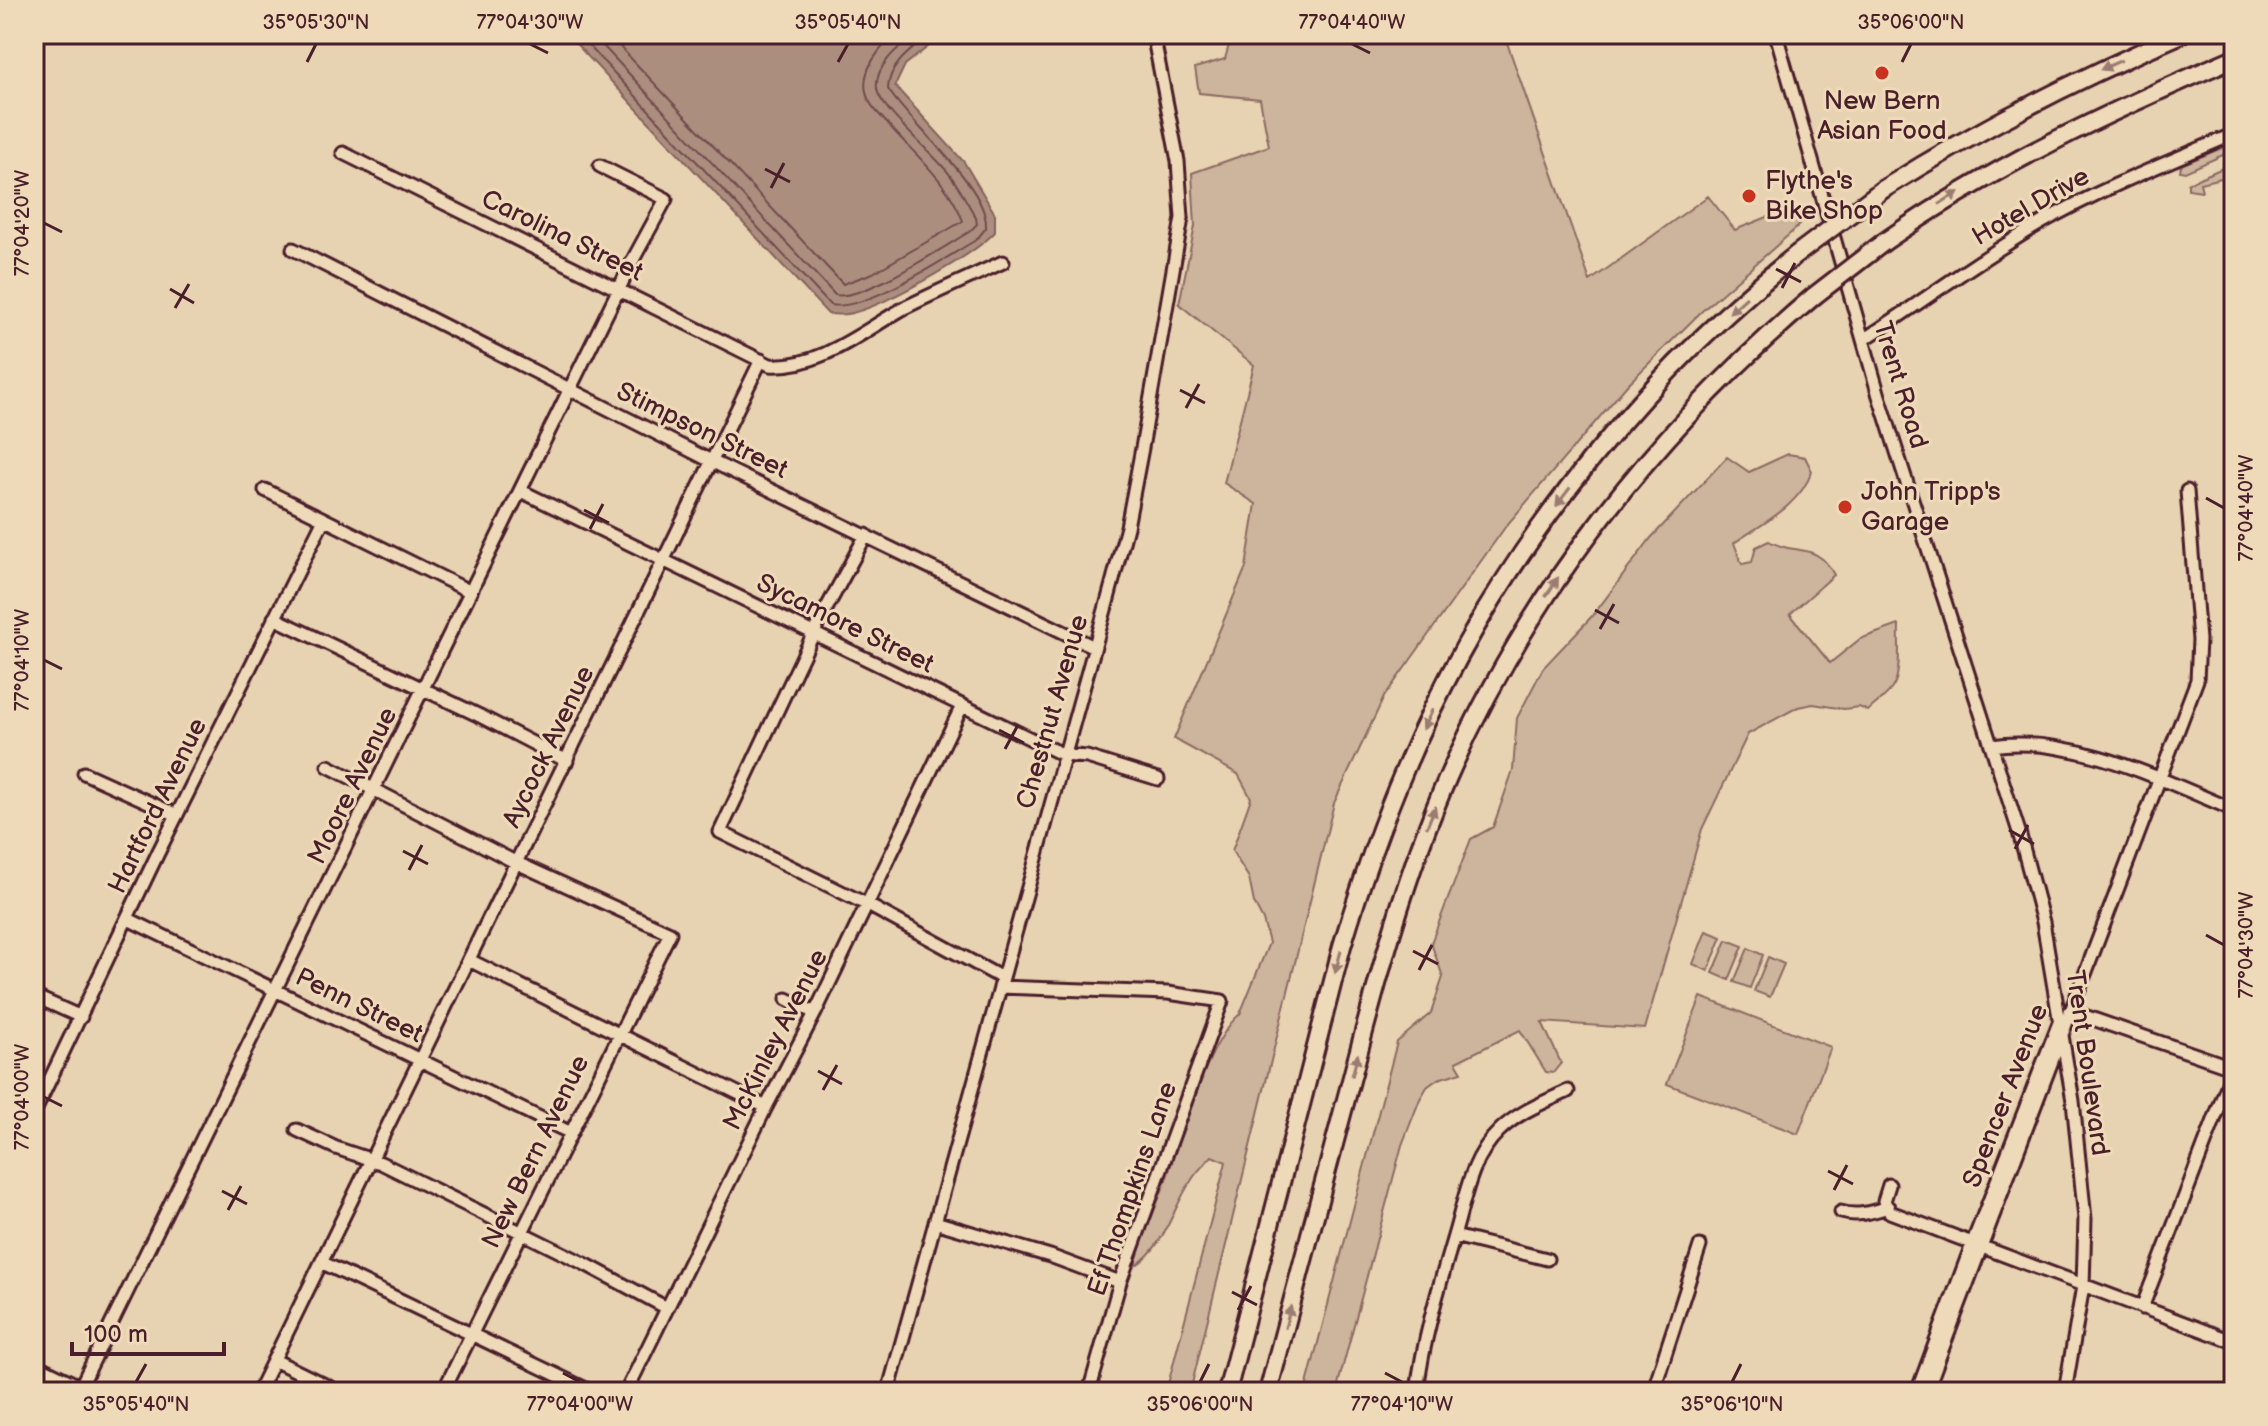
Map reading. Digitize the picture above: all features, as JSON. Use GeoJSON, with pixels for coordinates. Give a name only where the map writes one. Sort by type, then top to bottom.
{"type":"FeatureCollection","features":[{"type":"Feature","properties":{"kind":"highway"},"geometry":{"type":"LineString","coordinates":[[1227,1392],[1355,903],[1395,793],[1436,702],[1501,587],[1557,505],[1661,379],[1797,254],[1882,190],[2004,117],[2174,34]]}},
{"type":"Feature","properties":{"kind":"highway"},"geometry":{"type":"LineString","coordinates":[[2142,51],[2182,34]]}},
{"type":"Feature","properties":{"kind":"highway"},"geometry":{"type":"LineString","coordinates":[[1268,1392],[1390,935],[1427,827],[1472,726],[1540,605],[1586,536],[1657,448],[1733,367],[1814,296],[1884,242],[1980,180],[2063,134],[2116,109],[2191,80],[2234,58]]}},
{"type":"Feature","properties":{"kind":"highway"},"geometry":{"type":"LineString","coordinates":[[2191,80],[2234,69]]}},
{"type":"Feature","properties":{"kind":"street","name":"Chestnut Avenue"},"geometry":{"type":"LineString","coordinates":[[888,1392],[1127,527],[1181,230],[1182,195],[1178,161],[1153,34]]}},
{"type":"Feature","properties":{"kind":"street","name":"Trent Road"},"geometry":{"type":"LineString","coordinates":[[1776,34],[1863,340],[1992,746]]}},
{"type":"Feature","properties":{"kind":"street","name":"Hotel Drive"},"geometry":{"type":"LineString","coordinates":[[1863,340],[1960,273],[2041,223],[2104,191],[2234,134]]}},
{"type":"Feature","properties":{"kind":"street","name":"Carolina Street"},"geometry":{"type":"LineString","coordinates":[[343,153],[761,360]]}},
{"type":"Feature","properties":{"kind":"street","name":"Moore Avenue"},"geometry":{"type":"LineString","coordinates":[[79,1390],[666,199],[600,166]]}},
{"type":"Feature","properties":{"kind":"street","name":"Stimpson Street"},"geometry":{"type":"LineString","coordinates":[[293,249],[713,462],[1094,647]]}},
{"type":"Feature","properties":{"kind":"street"},"geometry":{"type":"LineString","coordinates":[[761,360],[770,365],[788,366],[814,359],[910,305],[1003,262]]}},
{"type":"Feature","properties":{"kind":"street","name":"Aycock Avenue"},"geometry":{"type":"LineString","coordinates":[[258,1392],[761,360]]}},
{"type":"Feature","properties":{"kind":"street"},"geometry":{"type":"LineString","coordinates":[[265,490],[471,592]]}},
{"type":"Feature","properties":{"kind":"street","name":"Sycamore Street"},"geometry":{"type":"LineString","coordinates":[[521,491],[1064,755],[1087,757],[1158,779]]}},
{"type":"Feature","properties":{"kind":"street","name":"Spencer Avenue"},"geometry":{"type":"LineString","coordinates":[[1917,1392],[2063,1035],[2197,680],[2199,661],[2187,491]]}},
{"type":"Feature","properties":{"kind":"street","name":"Hartford Avenue"},"geometry":{"type":"LineString","coordinates":[[34,1113],[324,519]]}},
{"type":"Feature","properties":{"kind":"street"},"geometry":{"type":"LineString","coordinates":[[866,535],[814,633],[720,832],[868,905],[1001,983]]}},
{"type":"Feature","properties":{"kind":"street"},"geometry":{"type":"LineString","coordinates":[[274,618],[567,761]]}},
{"type":"Feature","properties":{"kind":"street","name":"McKinley Avenue"},"geometry":{"type":"LineString","coordinates":[[626,1392],[868,905],[962,706]]}},
{"type":"Feature","properties":{"kind":"street"},"geometry":{"type":"LineString","coordinates":[[1992,746],[2028,743],[2049,746],[2160,777],[2233,807]]}},
{"type":"Feature","properties":{"kind":"street","name":"Trent Boulevard"},"geometry":{"type":"LineString","coordinates":[[1992,746],[2034,884],[2063,1035],[2084,1198],[2083,1286],[2065,1392]]}},
{"type":"Feature","properties":{"kind":"street"},"geometry":{"type":"LineString","coordinates":[[328,766],[517,863]]}},
{"type":"Feature","properties":{"kind":"street"},"geometry":{"type":"LineString","coordinates":[[84,773],[177,815]]}},
{"type":"Feature","properties":{"kind":"street","name":"Spencer Avenue"},"geometry":{"type":"LineString","coordinates":[[1926,1392],[1977,1244],[2147,789],[2160,777]]}},
{"type":"Feature","properties":{"kind":"street","name":"New Bern Avenue"},"geometry":{"type":"LineString","coordinates":[[443,1392],[670,933],[517,863]]}},
{"type":"Feature","properties":{"kind":"street","name":"Penn Street"},"geometry":{"type":"LineString","coordinates":[[128,919],[571,1133]]}},
{"type":"Feature","properties":{"kind":"street"},"geometry":{"type":"LineString","coordinates":[[469,960],[766,1107]]}},
{"type":"Feature","properties":{"kind":"street","name":"Ef Thompkins Lane"},"geometry":{"type":"LineString","coordinates":[[1001,983],[1168,993],[1222,1001],[1120,1282],[1089,1392]]}},
{"type":"Feature","properties":{"kind":"street"},"geometry":{"type":"LineString","coordinates":[[34,996],[81,1017]]}},
{"type":"Feature","properties":{"kind":"street"},"geometry":{"type":"LineString","coordinates":[[787,999],[815,1013]]}},
{"type":"Feature","properties":{"kind":"street"},"geometry":{"type":"LineString","coordinates":[[2070,1011],[2234,1068],[2142,1308]]}},
{"type":"Feature","properties":{"kind":"street"},"geometry":{"type":"LineString","coordinates":[[1417,1392],[1426,1338],[1469,1178],[1482,1151],[1500,1130],[1521,1115],[1568,1091]]}},
{"type":"Feature","properties":{"kind":"street"},"geometry":{"type":"LineString","coordinates":[[297,1130],[372,1160],[522,1232],[667,1308]]}},
{"type":"Feature","properties":{"kind":"street"},"geometry":{"type":"LineString","coordinates":[[1889,1185],[1884,1201],[1890,1212],[2234,1342]]}},
{"type":"Feature","properties":{"kind":"street"},"geometry":{"type":"LineString","coordinates":[[1841,1212],[1866,1214],[1888,1207]]}},
{"type":"Feature","properties":{"kind":"street"},"geometry":{"type":"LineString","coordinates":[[935,1222],[1050,1256],[1120,1282]]}},
{"type":"Feature","properties":{"kind":"street"},"geometry":{"type":"LineString","coordinates":[[1454,1236],[1547,1259]]}},
{"type":"Feature","properties":{"kind":"street"},"geometry":{"type":"LineString","coordinates":[[1653,1392],[1700,1246]]}},
{"type":"Feature","properties":{"kind":"street"},"geometry":{"type":"LineString","coordinates":[[323,1263],[592,1392]]}},
{"type":"Feature","properties":{"kind":"street"},"geometry":{"type":"LineString","coordinates":[[274,1360],[339,1392]]}},
{"type":"Feature","properties":{"kind":"street"},"geometry":{"type":"LineString","coordinates":[[34,1364],[79,1390]]}},
{"type":"Feature","properties":{"kind":"shaded area"},"geometry":{"type":"Polygon","coordinates":[[[1232,34],[1504,34],[1590,281],[1708,196],[1735,230],[1785,210],[1800,225],[1702,311],[1628,384],[1506,526],[1384,697],[1334,803],[1190,1392],[1166,1392],[1226,1162],[1212,1156],[1198,1171],[1154,1249],[1135,1266],[1207,1066],[1228,1027],[1240,1014],[1269,943],[1263,920],[1254,903],[1249,878],[1232,851],[1251,798],[1238,774],[1174,739],[1246,567],[1256,504],[1224,483],[1254,365],[1179,304],[1195,226],[1192,173],[1269,146],[1260,99],[1199,93],[1195,68],[1225,59],[1232,34]]]}},
{"type":"Feature","properties":{"kind":"shaded area"},"geometry":{"type":"Polygon","coordinates":[[[2234,143],[2234,150],[2185,172],[2180,171],[2181,165],[2234,143]]]}},
{"type":"Feature","properties":{"kind":"shaded area"},"geometry":{"type":"Polygon","coordinates":[[[2234,163],[2234,175],[2200,183],[2202,191],[2188,189],[2188,183],[2234,163]]]}},
{"type":"Feature","properties":{"kind":"shaded area"},"geometry":{"type":"Polygon","coordinates":[[[1788,454],[1805,457],[1812,471],[1790,504],[1734,543],[1742,564],[1752,562],[1756,547],[1769,541],[1821,557],[1834,575],[1790,614],[1830,663],[1860,639],[1899,625],[1898,667],[1892,688],[1868,711],[1859,707],[1844,709],[1813,704],[1798,707],[1748,734],[1702,829],[1645,1029],[1542,1022],[1561,1063],[1553,1073],[1546,1072],[1520,1030],[1456,1062],[1462,1072],[1438,1079],[1427,1087],[1402,1145],[1336,1392],[1305,1392],[1397,1042],[1431,1013],[1443,977],[1431,943],[1471,839],[1493,827],[1513,770],[1517,718],[1543,668],[1594,614],[1651,538],[1727,457],[1749,472],[1788,454]]]}},
{"type":"Feature","properties":{"kind":"shaded area"},"geometry":{"type":"Polygon","coordinates":[[[1706,931],[1722,937],[1708,971],[1693,964],[1706,931]]]}},
{"type":"Feature","properties":{"kind":"shaded area"},"geometry":{"type":"Polygon","coordinates":[[[1727,940],[1743,946],[1729,980],[1713,973],[1727,940]]]}},
{"type":"Feature","properties":{"kind":"shaded area"},"geometry":{"type":"Polygon","coordinates":[[[1748,948],[1763,955],[1750,988],[1734,982],[1748,948]]]}},
{"type":"Feature","properties":{"kind":"shaded area"},"geometry":{"type":"Polygon","coordinates":[[[1768,957],[1784,964],[1770,997],[1754,991],[1768,957]]]}},
{"type":"Feature","properties":{"kind":"shaded area"},"geometry":{"type":"Polygon","coordinates":[[[1701,997],[1831,1047],[1798,1134],[1667,1084],[1701,997]]]}},
{"type":"Feature","properties":{"kind":"water"},"geometry":{"type":"Polygon","coordinates":[[[567,34],[944,34],[905,65],[895,86],[964,162],[995,214],[995,232],[967,254],[902,292],[862,310],[828,314],[567,34]]]}},
{"type":"Feature","properties":{"kind":"place","name":"New Bern Asian Food"},"geometry":{"type":"Point","coordinates":[1882,73]}},
{"type":"Feature","properties":{"kind":"place","name":"Flythe's Bike Shop"},"geometry":{"type":"Point","coordinates":[1749,196]}},
{"type":"Feature","properties":{"kind":"place","name":"John Tripp's Garage"},"geometry":{"type":"Point","coordinates":[1845,507]}}]}
